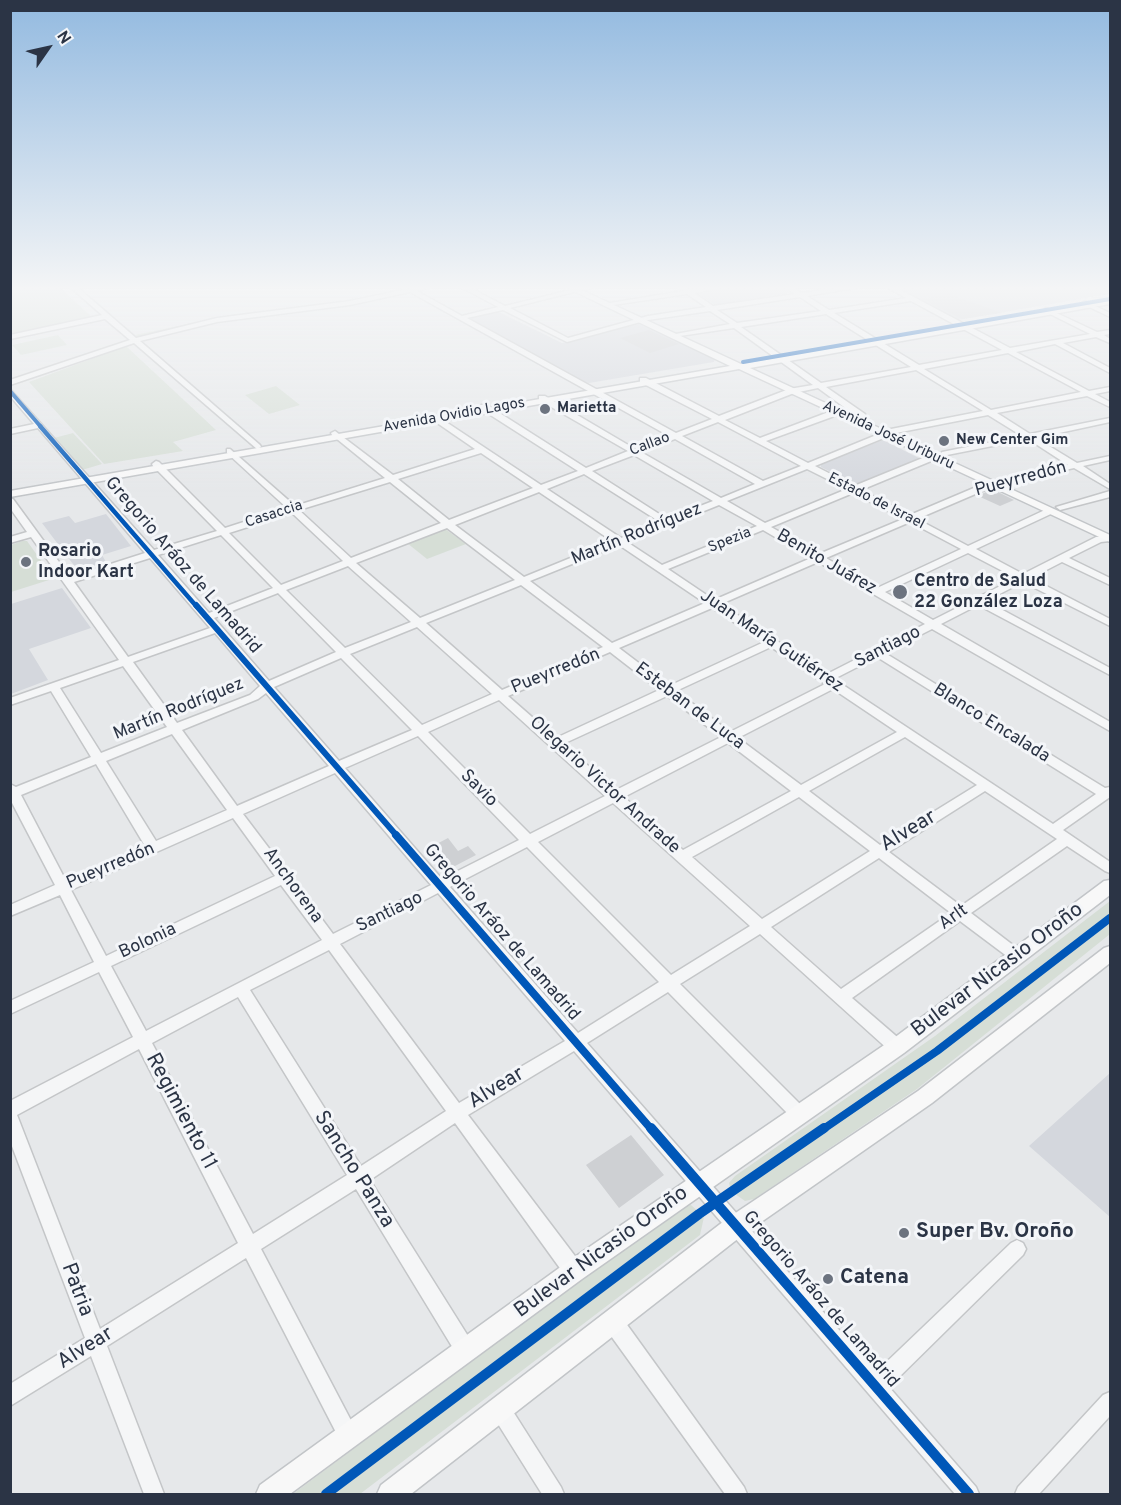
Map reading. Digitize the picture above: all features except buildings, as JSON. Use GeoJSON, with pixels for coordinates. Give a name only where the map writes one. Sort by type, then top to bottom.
{"type":"FeatureCollection","features":[{"type":"Feature","properties":{"kind":"main road","name":"Avenida José Uriburu"},"geometry":{"type":"LineString","coordinates":[[724,356],[862,416],[933,457],[1055,509]]}},
{"type":"Feature","properties":{"kind":"main road","name":"Avenida Ovidio Lagos"},"geometry":{"type":"LineString","coordinates":[[10,492],[786,356]]}},
{"type":"Feature","properties":{"kind":"main road","name":"Avenida José Uriburu"},"geometry":{"type":"LineString","coordinates":[[796,389],[837,412],[945,454],[1005,482],[1110,536]]}},
{"type":"Feature","properties":{"kind":"main road","name":"Avenida Ovidio Lagos"},"geometry":{"type":"LineString","coordinates":[[231,453],[336,435]]}},
{"type":"Feature","properties":{"kind":"main road","name":"Bulevar Nicasio Oroño"},"geometry":{"type":"LineString","coordinates":[[269,1494],[574,1271],[897,1047],[1110,886]]}},
{"type":"Feature","properties":{"kind":"main road"},"geometry":{"type":"LineString","coordinates":[[390,1494],[736,1226],[926,1097],[1110,953]]}},
{"type":"Feature","properties":{"kind":"street"},"geometry":{"type":"LineString","coordinates":[[10,377],[74,356]]}},
{"type":"Feature","properties":{"kind":"street"},"geometry":{"type":"LineString","coordinates":[[10,383],[82,356]]}},
{"type":"Feature","properties":{"kind":"street"},"geometry":{"type":"LineString","coordinates":[[155,356],[257,447]]}},
{"type":"Feature","properties":{"kind":"street"},"geometry":{"type":"LineString","coordinates":[[529,356],[762,484]]}},
{"type":"Feature","properties":{"kind":"street"},"geometry":{"type":"LineString","coordinates":[[899,356],[1110,487]]}},
{"type":"Feature","properties":{"kind":"street","name":"Callao"},"geometry":{"type":"LineString","coordinates":[[207,617],[796,389],[975,356]]}},
{"type":"Feature","properties":{"kind":"street"},"geometry":{"type":"LineString","coordinates":[[1020,356],[1110,405]]}},
{"type":"Feature","properties":{"kind":"street"},"geometry":{"type":"LineString","coordinates":[[1083,356],[1110,371]]}},
{"type":"Feature","properties":{"kind":"street"},"geometry":{"type":"LineString","coordinates":[[781,357],[862,416]]}},
{"type":"Feature","properties":{"kind":"street","name":"Estado de Israel"},"geometry":{"type":"LineString","coordinates":[[645,382],[1110,623]]}},
{"type":"Feature","properties":{"kind":"street","name":"Martín Rodríguez"},"geometry":{"type":"LineString","coordinates":[[12,791],[176,729],[254,697],[267,686],[343,653],[890,433],[1110,389]]}},
{"type":"Feature","properties":{"kind":"street","name":"Gregorio Aráoz de Lamadrid"},"geometry":{"type":"LineString","coordinates":[[10,392],[969,1494]]}},
{"type":"Feature","properties":{"kind":"street","name":"Benito Juárez"},"geometry":{"type":"LineString","coordinates":[[543,399],[1110,727]]}},
{"type":"Feature","properties":{"kind":"street"},"geometry":{"type":"LineString","coordinates":[[486,409],[667,523]]}},
{"type":"Feature","properties":{"kind":"street"},"geometry":{"type":"LineString","coordinates":[[759,441],[837,412]]}},
{"type":"Feature","properties":{"kind":"street","name":"Juan María Gutiérrez"},"geometry":{"type":"LineString","coordinates":[[434,418],[1110,868]]}},
{"type":"Feature","properties":{"kind":"street"},"geometry":{"type":"LineString","coordinates":[[945,454],[1110,420]]}},
{"type":"Feature","properties":{"kind":"street"},"geometry":{"type":"LineString","coordinates":[[10,432],[40,425]]}},
{"type":"Feature","properties":{"kind":"street","name":"Esteban de Luca"},"geometry":{"type":"LineString","coordinates":[[336,435],[448,524],[1017,956]]}},
{"type":"Feature","properties":{"kind":"street","name":"Casaccia"},"geometry":{"type":"LineString","coordinates":[[67,581],[481,450]]}},
{"type":"Feature","properties":{"kind":"street","name":"Olegario Victor Andrade"},"geometry":{"type":"LineString","coordinates":[[231,453],[897,1047]]}},
{"type":"Feature","properties":{"kind":"street","name":"Spezia"},"geometry":{"type":"LineString","coordinates":[[661,569],[933,457]]}},
{"type":"Feature","properties":{"kind":"street","name":"Pueyrredón"},"geometry":{"type":"LineString","coordinates":[[10,911],[909,518],[992,484],[1110,458]]}},
{"type":"Feature","properties":{"kind":"street","name":"Savio"},"geometry":{"type":"LineString","coordinates":[[158,466],[799,1114]]}},
{"type":"Feature","properties":{"kind":"street"},"geometry":{"type":"LineString","coordinates":[[877,592],[966,548],[1055,509],[1110,494]]}},
{"type":"Feature","properties":{"kind":"street","name":"Anchorena"},"geometry":{"type":"LineString","coordinates":[[10,501],[574,1271]]}},
{"type":"Feature","properties":{"kind":"street"},"geometry":{"type":"LineString","coordinates":[[10,540],[33,533]]}},
{"type":"Feature","properties":{"kind":"street","name":"Santiago"},"geometry":{"type":"LineString","coordinates":[[10,1110],[241,988],[730,738],[877,653],[1099,539],[1110,536]]}},
{"type":"Feature","properties":{"kind":"street"},"geometry":{"type":"LineString","coordinates":[[1062,558],[1110,582]]}},
{"type":"Feature","properties":{"kind":"street"},"geometry":{"type":"LineString","coordinates":[[979,601],[1110,672]]}},
{"type":"Feature","properties":{"kind":"street"},"geometry":{"type":"LineString","coordinates":[[10,702],[217,628]]}},
{"type":"Feature","properties":{"kind":"street"},"geometry":{"type":"LineString","coordinates":[[555,743],[771,643]]}},
{"type":"Feature","properties":{"kind":"street","name":"Blanco Encalada"},"geometry":{"type":"LineString","coordinates":[[877,653],[1108,792]]}},
{"type":"Feature","properties":{"kind":"street"},"geometry":{"type":"LineString","coordinates":[[54,687],[154,849]]}},
{"type":"Feature","properties":{"kind":"street"},"geometry":{"type":"LineString","coordinates":[[682,856],[906,732]]}},
{"type":"Feature","properties":{"kind":"street","name":"Alvear"},"geometry":{"type":"LineString","coordinates":[[10,1396],[358,1178],[458,1112],[576,1042],[878,850],[986,785]]}},
{"type":"Feature","properties":{"kind":"street","name":"Regimiento 11"},"geometry":{"type":"LineString","coordinates":[[12,791],[348,1437]]}},
{"type":"Feature","properties":{"kind":"street"},"geometry":{"type":"LineString","coordinates":[[1054,830],[1108,792]]}},
{"type":"Feature","properties":{"kind":"street","name":"Arlt"},"geometry":{"type":"LineString","coordinates":[[841,997],[1067,839]]}},
{"type":"Feature","properties":{"kind":"street","name":"Bolonia"},"geometry":{"type":"LineString","coordinates":[[10,1008],[286,877]]}},
{"type":"Feature","properties":{"kind":"street","name":"Sancho Panza"},"geometry":{"type":"LineString","coordinates":[[241,988],[466,1352]]}},
{"type":"Feature","properties":{"kind":"street","name":"Patria"},"geometry":{"type":"LineString","coordinates":[[10,1118],[154,1494]]}},
{"type":"Feature","properties":{"kind":"street"},"geometry":{"type":"LineString","coordinates":[[875,1386],[1017,1250]]}},
{"type":"Feature","properties":{"kind":"street"},"geometry":{"type":"LineString","coordinates":[[613,1323],[737,1494]]}},
{"type":"Feature","properties":{"kind":"street"},"geometry":{"type":"LineString","coordinates":[[1025,1494],[1110,1402]]}},
{"type":"Feature","properties":{"kind":"street"},"geometry":{"type":"LineString","coordinates":[[500,1409],[554,1494]]}},
{"type":"Feature","properties":{"kind":"shaded area"},"geometry":{"type":"Polygon","coordinates":[[[98,356],[137,356],[216,430],[173,442],[183,451],[104,464],[29,382],[98,356]]]}},
{"type":"Feature","properties":{"kind":"shaded area"},"geometry":{"type":"Polygon","coordinates":[[[534,356],[709,356],[715,359],[714,362],[589,383],[580,382],[534,356]]]}},
{"type":"Feature","properties":{"kind":"shaded area"},"geometry":{"type":"Polygon","coordinates":[[[276,386],[300,405],[269,414],[245,395],[276,386]]]}},
{"type":"Feature","properties":{"kind":"shaded area"},"geometry":{"type":"Polygon","coordinates":[[[73,433],[102,464],[82,470],[54,438],[73,433]]]}},
{"type":"Feature","properties":{"kind":"shaded area"},"geometry":{"type":"Polygon","coordinates":[[[883,440],[921,459],[861,484],[853,483],[821,467],[821,464],[883,440]]]}},
{"type":"Feature","properties":{"kind":"shaded area"},"geometry":{"type":"Polygon","coordinates":[[[106,514],[131,546],[102,555],[106,562],[83,569],[76,568],[42,523],[69,516],[75,523],[106,514]]]}},
{"type":"Feature","properties":{"kind":"shaded area"},"geometry":{"type":"Polygon","coordinates":[[[445,529],[466,544],[427,559],[407,543],[445,529]]]}},
{"type":"Feature","properties":{"kind":"shaded area","name":"Rosario Indoor Kart"},"geometry":{"type":"Polygon","coordinates":[[[27,541],[52,576],[49,580],[11,592],[11,545],[27,541]]]}},
{"type":"Feature","properties":{"kind":"shaded area"},"geometry":{"type":"Polygon","coordinates":[[[62,588],[91,628],[29,649],[48,680],[11,694],[11,604],[62,588]]]}},
{"type":"Feature","properties":{"kind":"shaded area"},"geometry":{"type":"Polygon","coordinates":[[[1110,901],[1110,934],[917,1089],[754,1199],[745,1201],[731,1191],[729,1183],[735,1176],[935,1036],[1110,901]]]}},
{"type":"Feature","properties":{"kind":"shaded area"},"geometry":{"type":"Polygon","coordinates":[[[1110,1073],[1110,1217],[1029,1146],[1110,1073]]]}},
{"type":"Feature","properties":{"kind":"shaded area"},"geometry":{"type":"Polygon","coordinates":[[[691,1205],[704,1217],[700,1235],[360,1494],[293,1494],[678,1206],[691,1205]]]}},
{"type":"Feature","properties":{"kind":"cycle path"},"geometry":{"type":"LineString","coordinates":[[743,362],[777,356]]}},
{"type":"Feature","properties":{"kind":"cycle path"},"geometry":{"type":"LineString","coordinates":[[10,391],[969,1494]]}},
{"type":"Feature","properties":{"kind":"cycle path"},"geometry":{"type":"LineString","coordinates":[[326,1494],[699,1214],[937,1051],[1110,918]]}},
{"type":"Feature","properties":{"kind":"place","name":"Marietta"},"geometry":{"type":"Point","coordinates":[545,409]}},
{"type":"Feature","properties":{"kind":"place","name":"New Center Gim"},"geometry":{"type":"Point","coordinates":[944,441]}},
{"type":"Feature","properties":{"kind":"place","name":"Rosario Indoor Kart"},"geometry":{"type":"Point","coordinates":[26,562]}},
{"type":"Feature","properties":{"kind":"place","name":"Centro de Salud 22 González Loza"},"geometry":{"type":"Point","coordinates":[900,592]}},
{"type":"Feature","properties":{"kind":"place","name":"Super Bv. Oroño"},"geometry":{"type":"Point","coordinates":[904,1233]}},
{"type":"Feature","properties":{"kind":"place","name":"Catena"},"geometry":{"type":"Point","coordinates":[828,1279]}}]}
